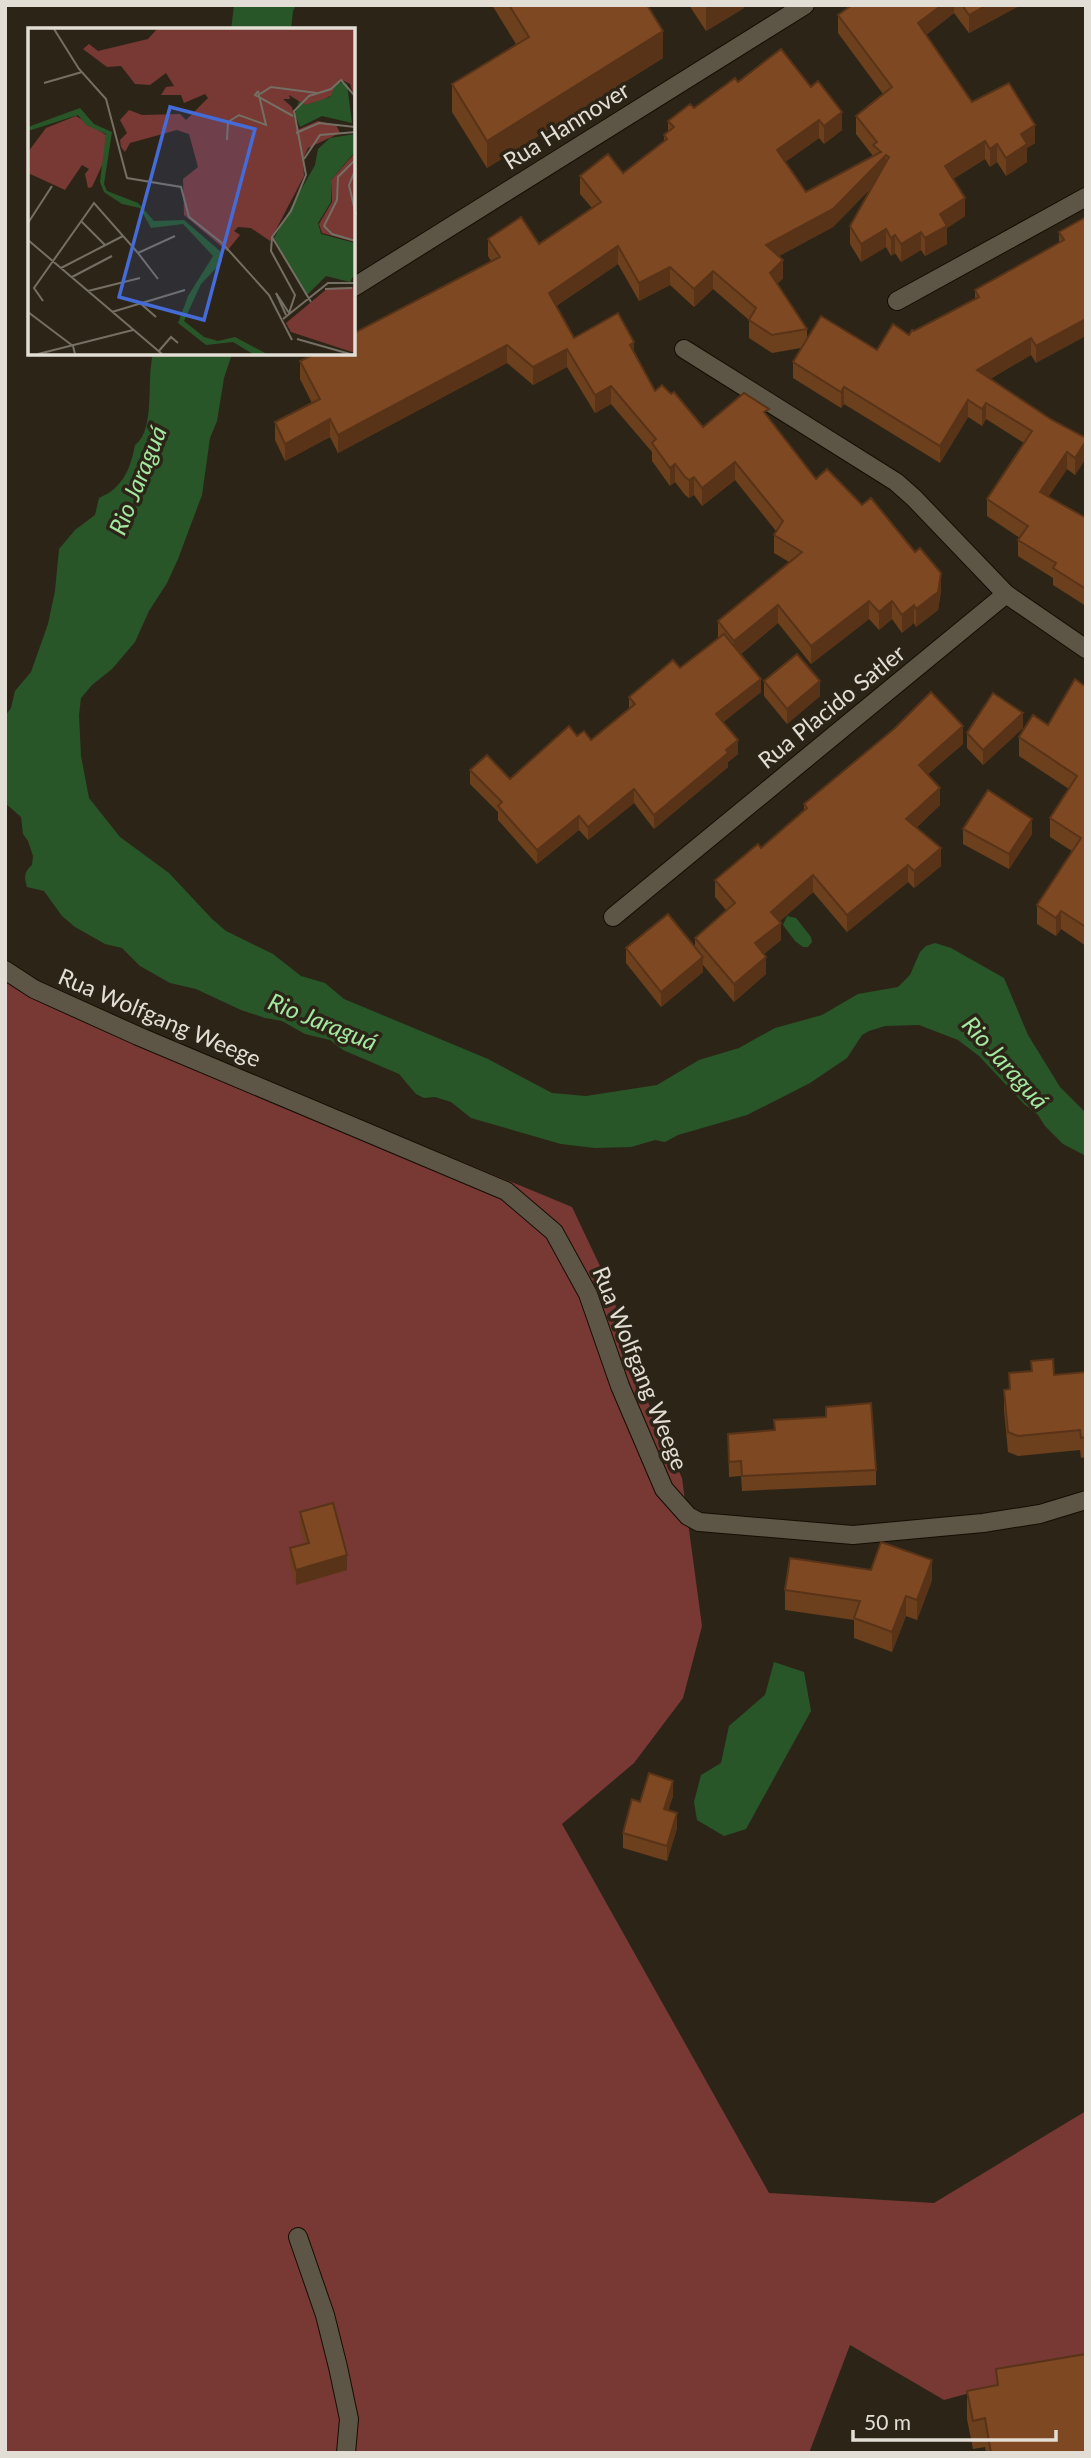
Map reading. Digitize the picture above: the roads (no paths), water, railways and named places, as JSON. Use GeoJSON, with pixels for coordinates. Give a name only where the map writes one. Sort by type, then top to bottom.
{"type":"FeatureCollection","features":[{"type":"Feature","properties":{"kind":"street","name":"Rua Hannover"},"geometry":{"type":"LineString","coordinates":[[355,286],[805,5]]}},
{"type":"Feature","properties":{"kind":"street"},"geometry":{"type":"LineString","coordinates":[[897,302],[1086,197]]}},
{"type":"Feature","properties":{"kind":"street"},"geometry":{"type":"LineString","coordinates":[[684,349],[896,482],[1006,594],[1086,649]]}},
{"type":"Feature","properties":{"kind":"street","name":"Rua Placido Satler"},"geometry":{"type":"LineString","coordinates":[[613,917],[1006,594]]}},
{"type":"Feature","properties":{"kind":"street","name":"Rua Wolfgang Weege"},"geometry":{"type":"LineString","coordinates":[[5,970],[34,989],[506,1191],[554,1232],[588,1294],[620,1386],[664,1489],[688,1516],[699,1522],[853,1535],[983,1523],[1040,1514],[1086,1500]]}},
{"type":"Feature","properties":{"kind":"street"},"geometry":{"type":"LineString","coordinates":[[298,2237],[325,2315],[338,2367],[349,2419],[346,2453]]}},
{"type":"Feature","properties":{"kind":"water"},"geometry":{"type":"Polygon","coordinates":[[[234,5],[296,5],[291,28],[231,28],[234,5]]]}},
{"type":"Feature","properties":{"kind":"water","name":"Rio Jaraguá"},"geometry":{"type":"Polygon","coordinates":[[[153,355],[232,355],[224,378],[217,421],[210,438],[202,495],[178,559],[135,642],[112,669],[81,698],[81,756],[89,798],[120,837],[169,873],[226,931],[273,954],[301,976],[325,983],[344,999],[488,1059],[552,1093],[586,1096],[657,1085],[699,1060],[739,1048],[775,1028],[822,1015],[858,994],[898,987],[910,975],[920,952],[935,943],[951,948],[1004,978],[1028,1035],[1060,1087],[1086,1113],[1086,1156],[1063,1144],[979,1056],[958,1040],[919,1025],[885,1026],[869,1031],[862,1035],[847,1058],[810,1083],[747,1115],[678,1135],[665,1142],[655,1140],[631,1147],[595,1148],[561,1144],[471,1118],[451,1102],[435,1097],[424,1098],[416,1094],[399,1074],[343,1050],[330,1040],[305,1034],[282,1021],[241,1010],[196,989],[170,983],[140,966],[122,948],[105,944],[75,927],[62,916],[44,891],[27,887],[25,875],[32,865],[33,856],[23,834],[21,817],[5,803],[5,716],[11,708],[15,691],[31,672],[48,624],[55,591],[59,549],[75,530],[95,515],[99,498],[122,480],[135,445],[142,438],[148,416],[153,355]]]}},
{"type":"Feature","properties":{"kind":"water"},"geometry":{"type":"Polygon","coordinates":[[[787,916],[796,918],[811,937],[812,942],[808,947],[795,941],[783,925],[787,916]]]}},
{"type":"Feature","properties":{"kind":"water"},"geometry":{"type":"Polygon","coordinates":[[[774,1662],[804,1672],[811,1711],[746,1829],[724,1836],[697,1820],[694,1802],[701,1775],[721,1763],[729,1726],[765,1695],[774,1662]]]}}]}
